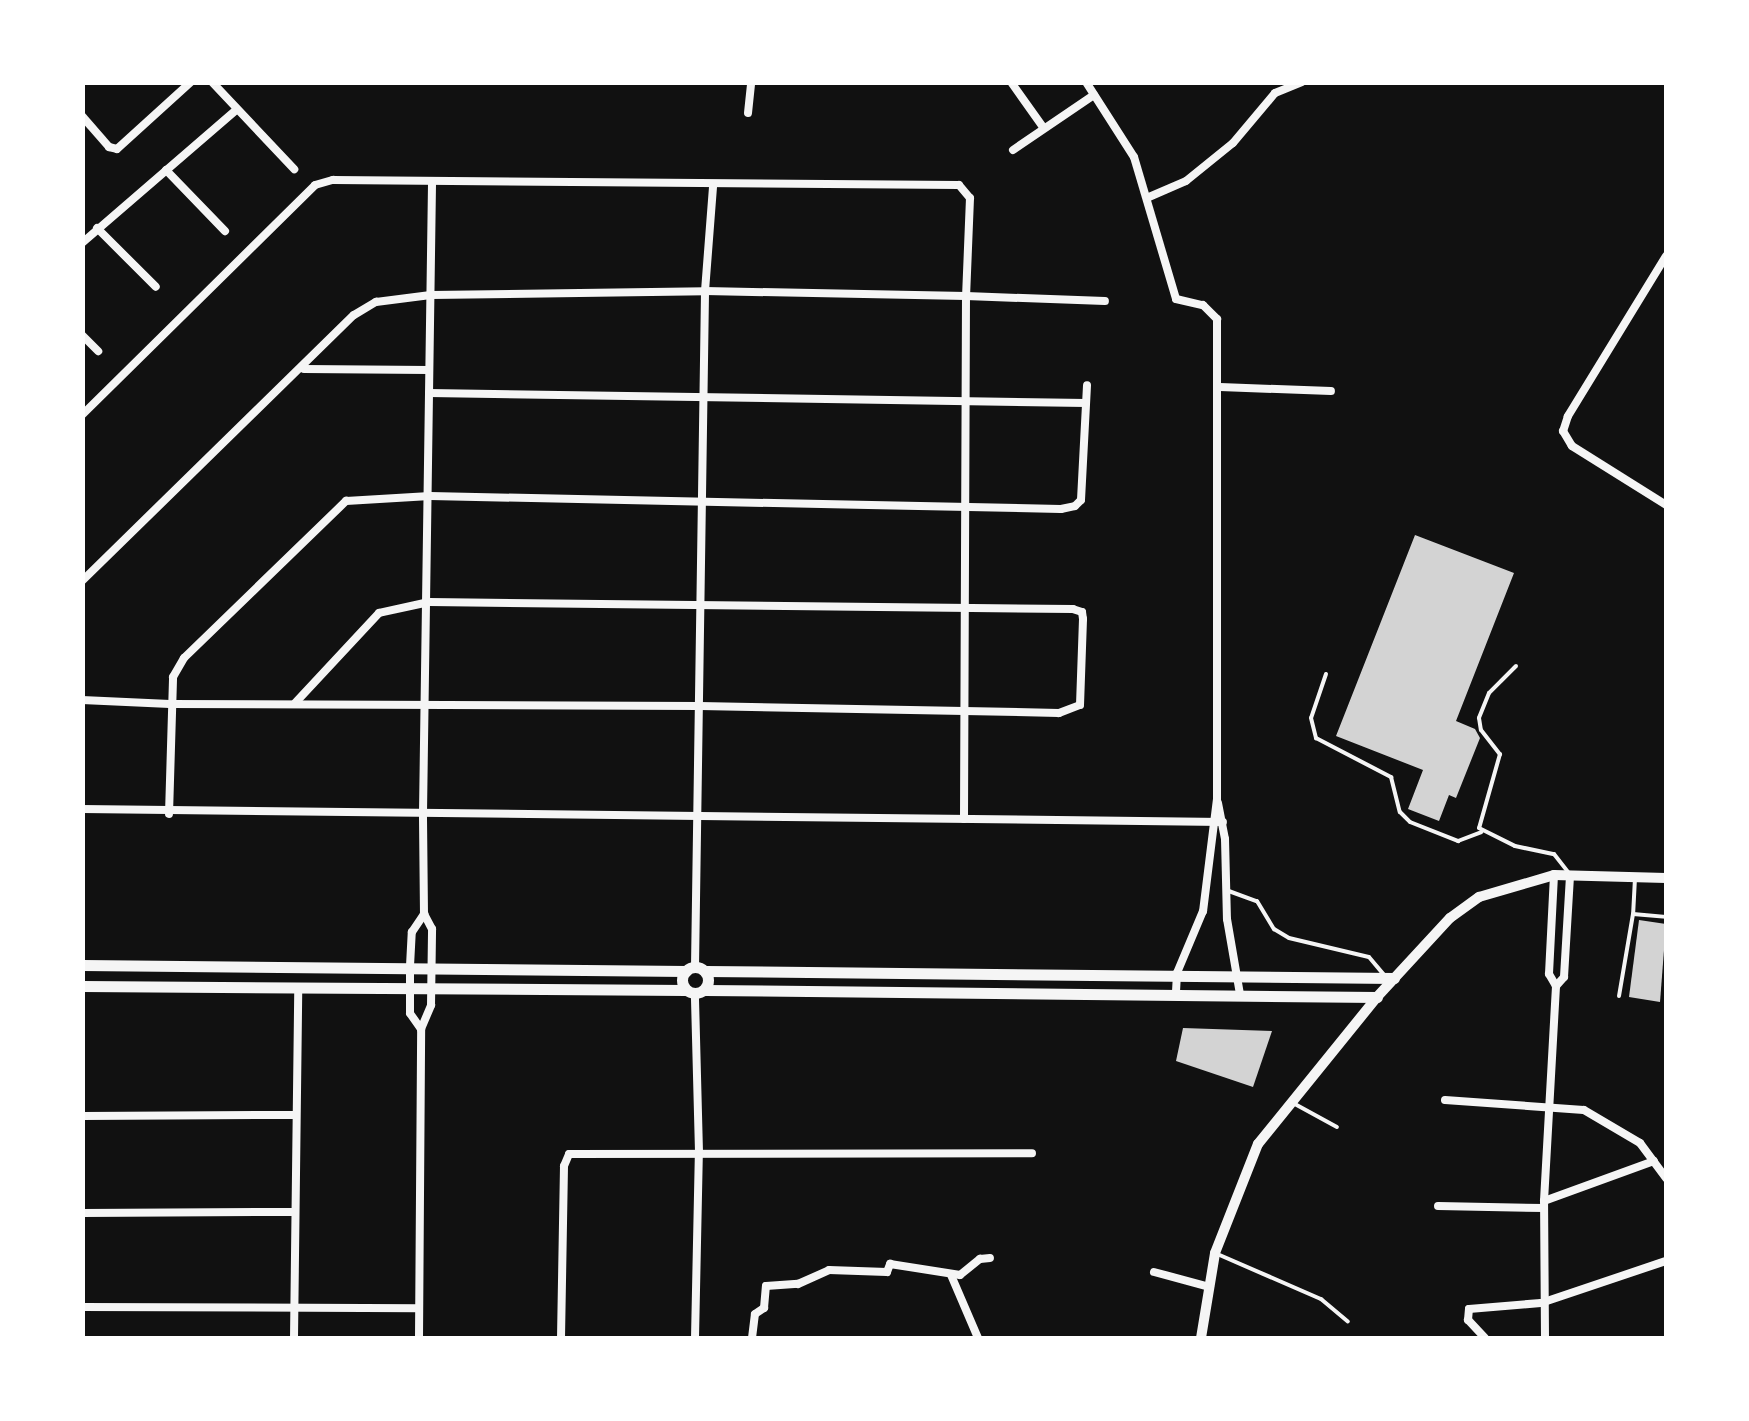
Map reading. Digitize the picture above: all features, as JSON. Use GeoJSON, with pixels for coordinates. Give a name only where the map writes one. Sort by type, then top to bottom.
{"type":"FeatureCollection","features":[{"type":"Feature","properties":{"kind":"main road"},"geometry":{"type":"LineString","coordinates":[[1201,1338],[1215,1253],[1258,1144],[1390,978],[1450,918],[1478,897],[1554,875],[1666,878]]}},
{"type":"Feature","properties":{"kind":"main road"},"geometry":{"type":"LineString","coordinates":[[82,964],[1176,972],[1390,978]]}},
{"type":"Feature","properties":{"kind":"main road"},"geometry":{"type":"LineString","coordinates":[[695,969],[708,980],[695,991]]}},
{"type":"Feature","properties":{"kind":"main road"},"geometry":{"type":"LineString","coordinates":[[695,969],[682,980],[695,991]]}},
{"type":"Feature","properties":{"kind":"main road"},"geometry":{"type":"LineString","coordinates":[[82,986],[1377,996]]}},
{"type":"Feature","properties":{"kind":"street"},"geometry":{"type":"LineString","coordinates":[[167,82],[178,92]]}},
{"type":"Feature","properties":{"kind":"street"},"geometry":{"type":"LineString","coordinates":[[82,116],[106,144],[117,149],[190,82]]}},
{"type":"Feature","properties":{"kind":"street"},"geometry":{"type":"LineString","coordinates":[[212,82],[294,169]]}},
{"type":"Feature","properties":{"kind":"street"},"geometry":{"type":"LineString","coordinates":[[748,113],[751,82]]}},
{"type":"Feature","properties":{"kind":"street"},"geometry":{"type":"LineString","coordinates":[[1011,82],[1043,127]]}},
{"type":"Feature","properties":{"kind":"street"},"geometry":{"type":"LineString","coordinates":[[1086,82],[1134,158],[1149,197],[1176,299],[1204,305],[1217,320],[1217,799],[1203,911],[1176,972],[1176,994]]}},
{"type":"Feature","properties":{"kind":"street"},"geometry":{"type":"LineString","coordinates":[[1149,197],[1186,182],[1234,144],[1275,92],[1302,82]]}},
{"type":"Feature","properties":{"kind":"street"},"geometry":{"type":"LineString","coordinates":[[1013,150],[1094,95]]}},
{"type":"Feature","properties":{"kind":"street"},"geometry":{"type":"LineString","coordinates":[[82,243],[236,110]]}},
{"type":"Feature","properties":{"kind":"street"},"geometry":{"type":"LineString","coordinates":[[166,170],[225,231]]}},
{"type":"Feature","properties":{"kind":"street"},"geometry":{"type":"LineString","coordinates":[[82,415],[315,185],[333,180],[964,187],[970,198],[963,401],[964,819]]}},
{"type":"Feature","properties":{"kind":"street"},"geometry":{"type":"LineString","coordinates":[[420,1029],[431,1012],[432,929],[424,914],[424,813],[432,183]]}},
{"type":"Feature","properties":{"kind":"street"},"geometry":{"type":"LineString","coordinates":[[695,969],[705,290],[713,186]]}},
{"type":"Feature","properties":{"kind":"street"},"geometry":{"type":"LineString","coordinates":[[97,228],[156,287]]}},
{"type":"Feature","properties":{"kind":"street"},"geometry":{"type":"LineString","coordinates":[[1666,256],[1568,416],[1564,432],[1572,446],[1666,505]]}},
{"type":"Feature","properties":{"kind":"street"},"geometry":{"type":"LineString","coordinates":[[82,581],[362,308],[431,295],[705,290],[1106,301]]}},
{"type":"Feature","properties":{"kind":"street"},"geometry":{"type":"LineString","coordinates":[[82,334],[98,351]]}},
{"type":"Feature","properties":{"kind":"street"},"geometry":{"type":"LineString","coordinates":[[304,368],[429,370]]}},
{"type":"Feature","properties":{"kind":"street"},"geometry":{"type":"LineString","coordinates":[[169,814],[173,677],[184,658],[346,501],[430,496],[1076,506],[1085,477],[1087,385]]}},
{"type":"Feature","properties":{"kind":"street"},"geometry":{"type":"LineString","coordinates":[[1220,387],[1331,391]]}},
{"type":"Feature","properties":{"kind":"street"},"geometry":{"type":"LineString","coordinates":[[429,393],[1086,403]]}},
{"type":"Feature","properties":{"kind":"street"},"geometry":{"type":"LineString","coordinates":[[82,700],[170,704],[700,706],[1059,713],[1078,707],[1083,619],[1078,610],[965,607],[429,602],[379,614],[294,703]]}},
{"type":"Feature","properties":{"kind":"street"},"geometry":{"type":"LineString","coordinates":[[1217,799],[1223,822],[1230,935],[1240,973],[1240,994]]}},
{"type":"Feature","properties":{"kind":"street"},"geometry":{"type":"LineString","coordinates":[[82,809],[169,814],[1223,822]]}},
{"type":"Feature","properties":{"kind":"street"},"geometry":{"type":"LineString","coordinates":[[1545,1338],[1541,1304],[1556,986],[1549,974],[1554,875]]}},
{"type":"Feature","properties":{"kind":"street"},"geometry":{"type":"LineString","coordinates":[[1556,986],[1564,977],[1570,875]]}},
{"type":"Feature","properties":{"kind":"street"},"geometry":{"type":"LineString","coordinates":[[419,1338],[420,1029],[410,1013],[410,966],[412,932],[424,914]]}},
{"type":"Feature","properties":{"kind":"street"},"geometry":{"type":"LineString","coordinates":[[294,1338],[298,990]]}},
{"type":"Feature","properties":{"kind":"street"},"geometry":{"type":"LineString","coordinates":[[695,991],[699,1152],[695,1338]]}},
{"type":"Feature","properties":{"kind":"street"},"geometry":{"type":"LineString","coordinates":[[1446,1100],[1584,1110],[1612,1123],[1640,1144],[1666,1178]]}},
{"type":"Feature","properties":{"kind":"street"},"geometry":{"type":"LineString","coordinates":[[82,1116],[296,1115]]}},
{"type":"Feature","properties":{"kind":"street"},"geometry":{"type":"LineString","coordinates":[[561,1338],[564,1166],[569,1154],[1032,1153]]}},
{"type":"Feature","properties":{"kind":"street"},"geometry":{"type":"LineString","coordinates":[[1438,1206],[1544,1204],[1654,1161]]}},
{"type":"Feature","properties":{"kind":"street"},"geometry":{"type":"LineString","coordinates":[[82,1213],[295,1212]]}},
{"type":"Feature","properties":{"kind":"street"},"geometry":{"type":"LineString","coordinates":[[752,1338],[754,1314],[764,1308],[766,1286],[798,1284],[829,1270],[887,1272],[890,1264],[951,1275],[967,1271],[980,1258],[990,1258]]}},
{"type":"Feature","properties":{"kind":"street"},"geometry":{"type":"LineString","coordinates":[[1485,1338],[1466,1311],[1541,1304],[1666,1262]]}},
{"type":"Feature","properties":{"kind":"street"},"geometry":{"type":"LineString","coordinates":[[1154,1272],[1210,1287]]}},
{"type":"Feature","properties":{"kind":"street"},"geometry":{"type":"LineString","coordinates":[[951,1275],[978,1338]]}},
{"type":"Feature","properties":{"kind":"street"},"geometry":{"type":"LineString","coordinates":[[82,1306],[419,1308]]}},
{"type":"Feature","properties":{"kind":"lane"},"geometry":{"type":"LineString","coordinates":[[1482,832],[1478,822],[1500,754],[1481,730],[1479,718],[1489,692],[1516,666]]}},
{"type":"Feature","properties":{"kind":"lane"},"geometry":{"type":"LineString","coordinates":[[1326,674],[1311,718],[1316,738],[1390,777],[1400,812],[1410,822],[1458,842],[1482,832],[1554,854],[1570,875]]}},
{"type":"Feature","properties":{"kind":"lane"},"geometry":{"type":"LineString","coordinates":[[1619,996],[1633,914],[1635,876]]}},
{"type":"Feature","properties":{"kind":"lane"},"geometry":{"type":"LineString","coordinates":[[1226,890],[1256,901],[1274,929],[1288,938],[1369,956],[1390,978]]}},
{"type":"Feature","properties":{"kind":"lane"},"geometry":{"type":"LineString","coordinates":[[1633,914],[1666,917]]}},
{"type":"Feature","properties":{"kind":"lane"},"geometry":{"type":"LineString","coordinates":[[1290,1100],[1337,1127]]}},
{"type":"Feature","properties":{"kind":"lane"},"geometry":{"type":"LineString","coordinates":[[1215,1253],[1321,1298],[1348,1322]]}},
{"type":"Feature","properties":{"kind":"building"},"geometry":{"type":"Polygon","coordinates":[[[1415,535],[1514,573],[1456,721],[1475,729],[1480,738],[1456,798],[1449,795],[1439,821],[1408,809],[1423,770],[1336,736],[1415,535]]]}},
{"type":"Feature","properties":{"kind":"building"},"geometry":{"type":"Polygon","coordinates":[[[1639,920],[1666,924],[1660,1002],[1629,997],[1639,920]]]}},
{"type":"Feature","properties":{"kind":"building"},"geometry":{"type":"Polygon","coordinates":[[[1183,1028],[1272,1031],[1253,1087],[1176,1061],[1183,1028]]]}}]}
